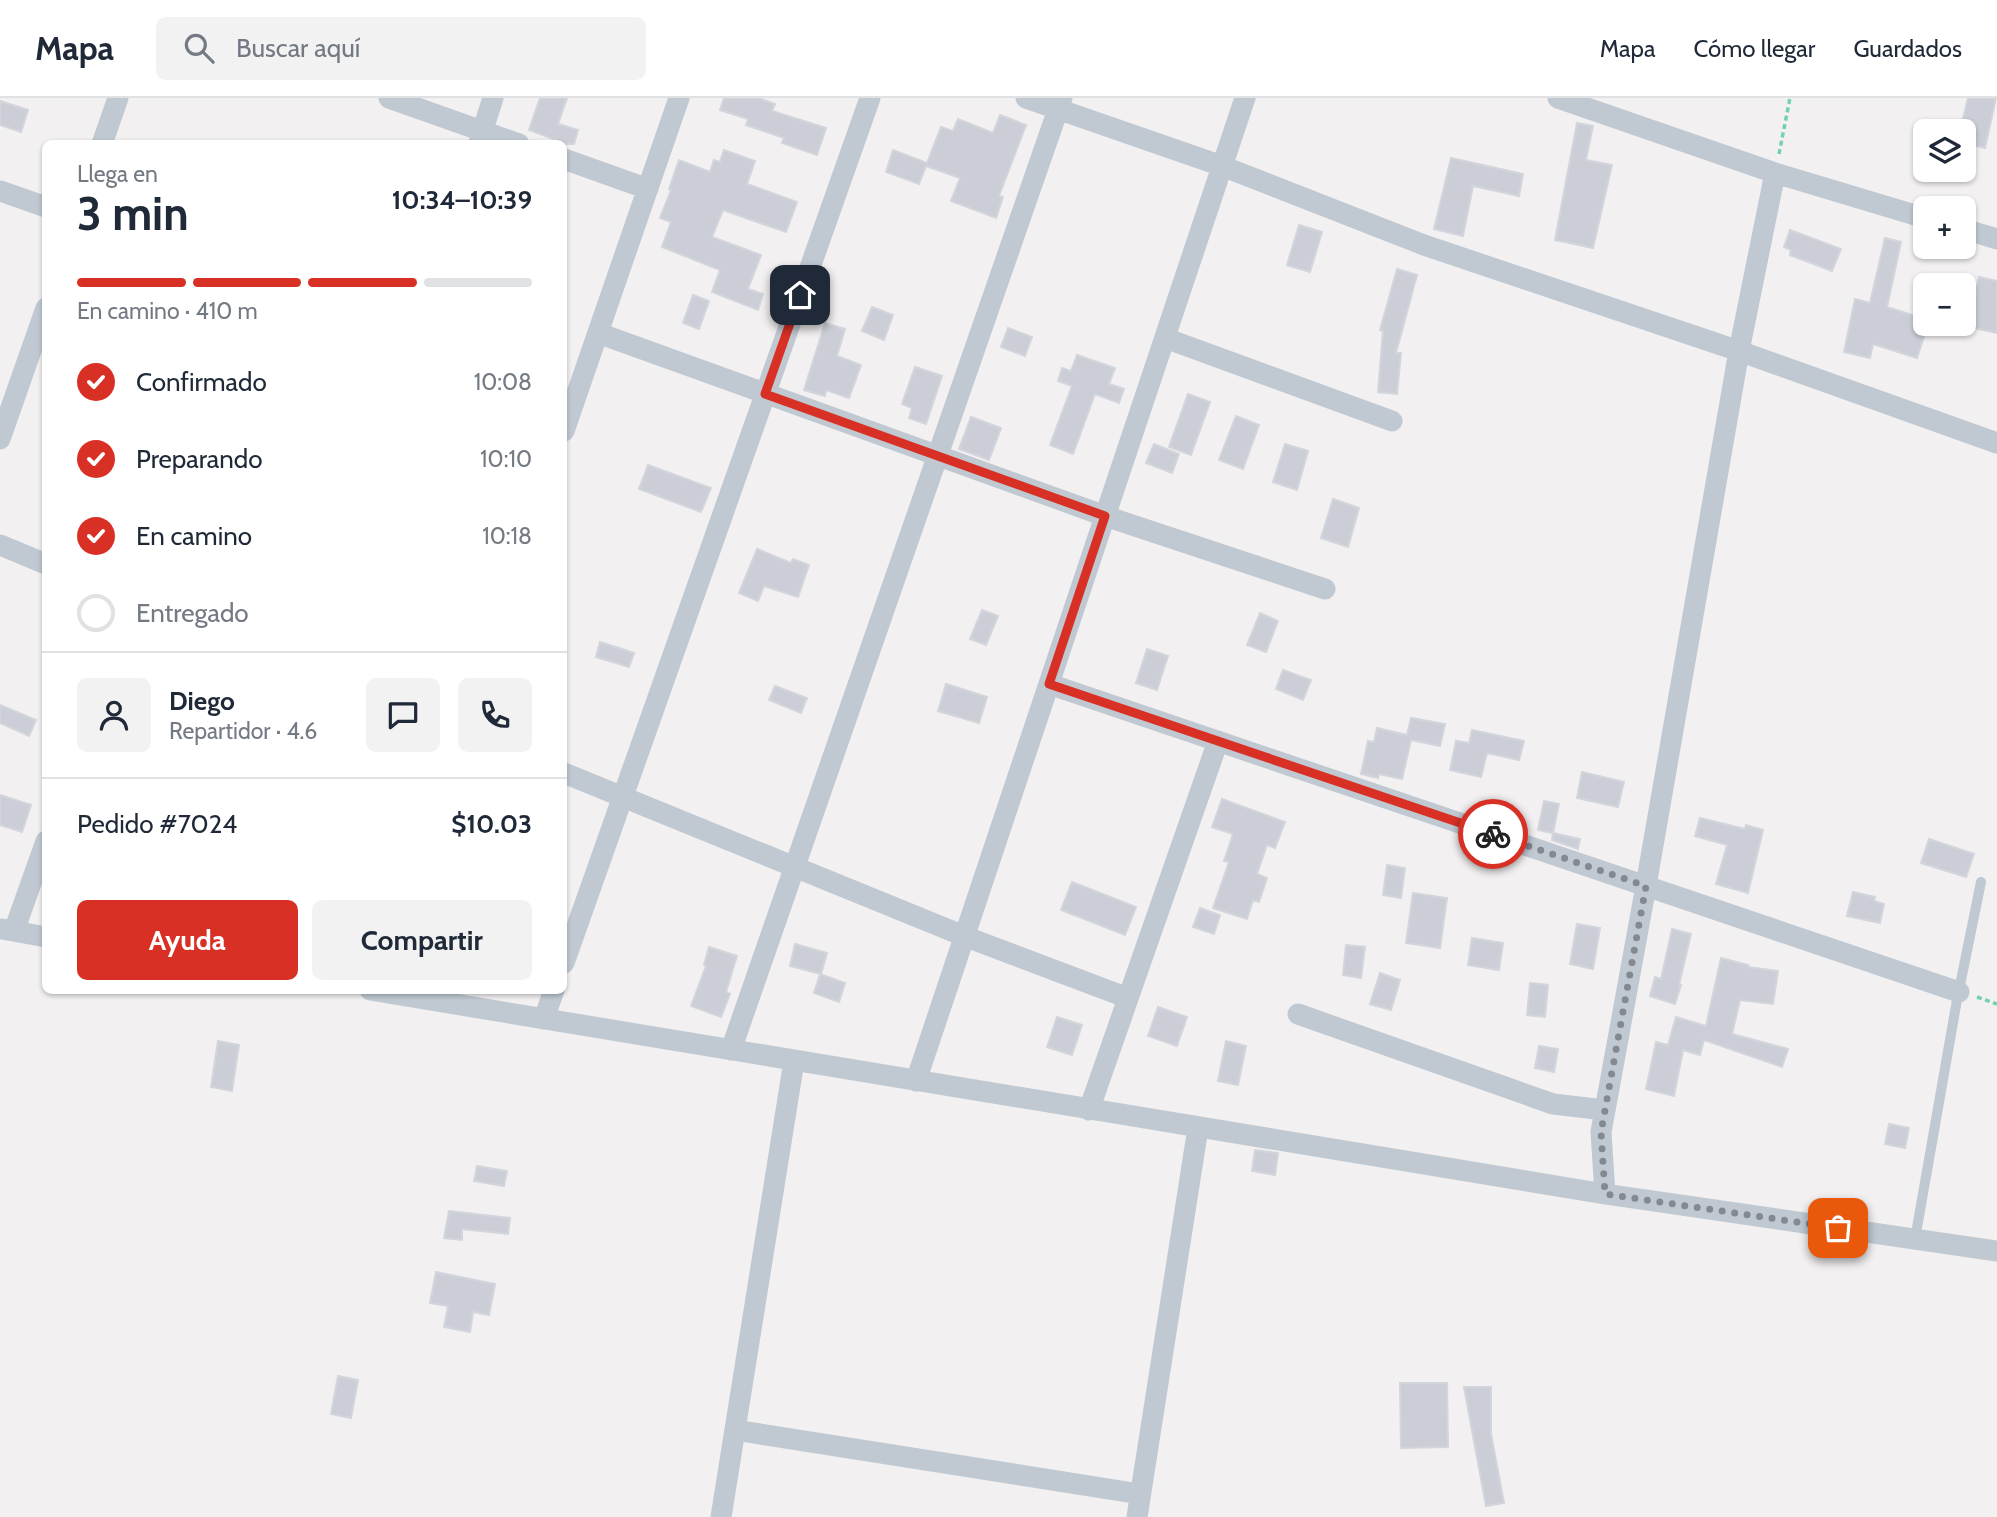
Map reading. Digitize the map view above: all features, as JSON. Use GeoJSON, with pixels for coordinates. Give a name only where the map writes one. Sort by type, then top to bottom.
{"type":"FeatureCollection","features":[{"type":"Feature","properties":{"kind":"street"},"geometry":{"type":"LineString","coordinates":[[103,140],[118,98]]}},
{"type":"Feature","properties":{"kind":"street"},"geometry":{"type":"LineString","coordinates":[[389,98],[480,137],[493,98]]}},
{"type":"Feature","properties":{"kind":"street"},"geometry":{"type":"LineString","coordinates":[[567,422],[679,98]]}},
{"type":"Feature","properties":{"kind":"street"},"geometry":{"type":"LineString","coordinates":[[567,954],[870,98]]}},
{"type":"Feature","properties":{"kind":"street"},"geometry":{"type":"LineString","coordinates":[[1026,98],[1060,104],[1424,245],[1739,351],[1997,443]]}},
{"type":"Feature","properties":{"kind":"street"},"geometry":{"type":"LineString","coordinates":[[916,1081],[1245,98]]}},
{"type":"Feature","properties":{"kind":"street"},"geometry":{"type":"LineString","coordinates":[[1558,98],[1775,173],[1913,214]]}},
{"type":"Feature","properties":{"kind":"street"},"geometry":{"type":"LineString","coordinates":[[731,1050],[1060,104]]}},
{"type":"Feature","properties":{"kind":"street"},"geometry":{"type":"LineString","coordinates":[[567,160],[648,189]]}},
{"type":"Feature","properties":{"kind":"street"},"geometry":{"type":"LineString","coordinates":[[1605,1194],[1601,1132],[1739,351],[1775,173]]}},
{"type":"Feature","properties":{"kind":"street"},"geometry":{"type":"LineString","coordinates":[[0,191],[42,205]]}},
{"type":"Feature","properties":{"kind":"street"},"geometry":{"type":"LineString","coordinates":[[1976,233],[1997,239]]}},
{"type":"Feature","properties":{"kind":"street"},"geometry":{"type":"LineString","coordinates":[[0,439],[42,319]]}},
{"type":"Feature","properties":{"kind":"street"},"geometry":{"type":"LineString","coordinates":[[598,333],[1105,516],[1325,589]]}},
{"type":"Feature","properties":{"kind":"street"},"geometry":{"type":"LineString","coordinates":[[1165,338],[1392,421]]}},
{"type":"Feature","properties":{"kind":"street"},"geometry":{"type":"LineString","coordinates":[[0,545],[42,562]]}},
{"type":"Feature","properties":{"kind":"street"},"geometry":{"type":"LineString","coordinates":[[1049,684],[1959,992]]}},
{"type":"Feature","properties":{"kind":"street"},"geometry":{"type":"LineString","coordinates":[[1089,1110],[1218,741]]}},
{"type":"Feature","properties":{"kind":"street"},"geometry":{"type":"LineString","coordinates":[[567,774],[964,936],[1128,998]]}},
{"type":"Feature","properties":{"kind":"street"},"geometry":{"type":"LineString","coordinates":[[42,850],[7,930],[42,936]]}},
{"type":"Feature","properties":{"kind":"street"},"geometry":{"type":"LineString","coordinates":[[394,994],[1605,1194],[1997,1251]]}},
{"type":"Feature","properties":{"kind":"street"},"geometry":{"type":"LineString","coordinates":[[544,1019],[553,994]]}},
{"type":"Feature","properties":{"kind":"street"},"geometry":{"type":"LineString","coordinates":[[1298,1014],[1553,1104],[1605,1110]]}},
{"type":"Feature","properties":{"kind":"street"},"geometry":{"type":"LineString","coordinates":[[721,1517],[794,1061]]}},
{"type":"Feature","properties":{"kind":"street"},"geometry":{"type":"LineString","coordinates":[[1136,1517],[1198,1128]]}},
{"type":"Feature","properties":{"kind":"street"},"geometry":{"type":"LineString","coordinates":[[735,1430],[1140,1494]]}},
{"type":"Feature","properties":{"kind":"lane"},"geometry":{"type":"LineString","coordinates":[[1915,1239],[1981,882]]}},
{"type":"Feature","properties":{"kind":"path"},"geometry":{"type":"LineString","coordinates":[[1775,173],[1790,98]]}},
{"type":"Feature","properties":{"kind":"building"},"geometry":{"type":"Polygon","coordinates":[[[540,98],[567,98],[558,124],[578,130],[574,144],[529,130],[540,98]]]}},
{"type":"Feature","properties":{"kind":"building"},"geometry":{"type":"Polygon","coordinates":[[[724,98],[758,98],[775,104],[772,111],[826,128],[817,155],[782,143],[784,138],[746,125],[748,119],[720,110],[724,98]]]}},
{"type":"Feature","properties":{"kind":"building"},"geometry":{"type":"Polygon","coordinates":[[[1968,98],[1996,98],[1985,148],[1976,146],[1976,119],[1963,119],[1968,98]]]}},
{"type":"Feature","properties":{"kind":"building"},"geometry":{"type":"Polygon","coordinates":[[[0,101],[28,110],[21,132],[0,125],[0,101]]]}},
{"type":"Feature","properties":{"kind":"building"},"geometry":{"type":"Polygon","coordinates":[[[1000,115],[1026,125],[999,196],[1003,197],[996,218],[951,201],[960,178],[926,166],[919,184],[886,172],[893,150],[927,163],[941,127],[953,131],[958,119],[993,133],[1000,115]]]}},
{"type":"Feature","properties":{"kind":"building"},"geometry":{"type":"Polygon","coordinates":[[[1577,123],[1593,126],[1586,160],[1612,165],[1593,248],[1555,240],[1577,123]]]}},
{"type":"Feature","properties":{"kind":"building"},"geometry":{"type":"Polygon","coordinates":[[[724,150],[755,161],[747,184],[797,202],[786,232],[723,210],[712,237],[761,255],[748,289],[763,294],[758,310],[712,292],[720,270],[662,247],[671,222],[660,218],[679,160],[710,172],[714,160],[720,162],[724,150]]]}},
{"type":"Feature","properties":{"kind":"building"},"geometry":{"type":"Polygon","coordinates":[[[1451,158],[1523,174],[1519,196],[1473,186],[1463,236],[1434,229],[1451,158]]]}},
{"type":"Feature","properties":{"kind":"building"},"geometry":{"type":"Polygon","coordinates":[[[1299,225],[1322,232],[1310,272],[1287,265],[1299,225]]]}},
{"type":"Feature","properties":{"kind":"building"},"geometry":{"type":"Polygon","coordinates":[[[1790,230],[1841,249],[1832,271],[1790,255],[1791,250],[1784,247],[1790,230]]]}},
{"type":"Feature","properties":{"kind":"building"},"geometry":{"type":"Polygon","coordinates":[[[1885,238],[1901,242],[1887,307],[1913,315],[1913,336],[1924,336],[1917,358],[1873,344],[1870,358],[1844,352],[1855,299],[1870,303],[1885,238]]]}},
{"type":"Feature","properties":{"kind":"building"},"geometry":{"type":"Polygon","coordinates":[[[1397,269],[1417,275],[1396,353],[1401,353],[1397,394],[1378,392],[1383,331],[1380,330],[1397,269]]]}},
{"type":"Feature","properties":{"kind":"building"},"geometry":{"type":"Polygon","coordinates":[[[1979,277],[1997,281],[1997,333],[1976,328],[1976,292],[1979,277]]]}},
{"type":"Feature","properties":{"kind":"building"},"geometry":{"type":"Polygon","coordinates":[[[693,295],[709,301],[699,329],[683,323],[693,295]]]}},
{"type":"Feature","properties":{"kind":"building"},"geometry":{"type":"Polygon","coordinates":[[[872,307],[893,315],[884,340],[862,331],[872,307]]]}},
{"type":"Feature","properties":{"kind":"building"},"geometry":{"type":"Polygon","coordinates":[[[825,323],[845,329],[837,356],[861,365],[849,398],[826,390],[825,396],[804,390],[825,323]]]}},
{"type":"Feature","properties":{"kind":"building"},"geometry":{"type":"Polygon","coordinates":[[[1008,328],[1032,337],[1025,356],[1001,347],[1008,328]]]}},
{"type":"Feature","properties":{"kind":"building"},"geometry":{"type":"Polygon","coordinates":[[[1077,355],[1115,368],[1109,384],[1124,389],[1119,403],[1095,394],[1073,454],[1050,445],[1072,386],[1058,381],[1062,368],[1071,371],[1077,355]]]}},
{"type":"Feature","properties":{"kind":"building"},"geometry":{"type":"Polygon","coordinates":[[[915,367],[942,376],[926,424],[909,418],[912,408],[902,404],[915,367]]]}},
{"type":"Feature","properties":{"kind":"building"},"geometry":{"type":"Polygon","coordinates":[[[1188,394],[1210,402],[1191,455],[1169,447],[1188,394]]]}},
{"type":"Feature","properties":{"kind":"building"},"geometry":{"type":"Polygon","coordinates":[[[1236,416],[1259,425],[1243,469],[1219,460],[1236,416]]]}},
{"type":"Feature","properties":{"kind":"building"},"geometry":{"type":"Polygon","coordinates":[[[971,417],[1001,428],[989,460],[959,449],[971,417]]]}},
{"type":"Feature","properties":{"kind":"building"},"geometry":{"type":"Polygon","coordinates":[[[1154,444],[1179,454],[1172,473],[1146,463],[1154,444]]]}},
{"type":"Feature","properties":{"kind":"building"},"geometry":{"type":"Polygon","coordinates":[[[1285,444],[1308,451],[1297,490],[1273,482],[1285,444]]]}},
{"type":"Feature","properties":{"kind":"building"},"geometry":{"type":"Polygon","coordinates":[[[648,465],[711,488],[701,512],[639,489],[648,465]]]}},
{"type":"Feature","properties":{"kind":"building"},"geometry":{"type":"Polygon","coordinates":[[[1333,499],[1359,508],[1348,547],[1321,538],[1333,499]]]}},
{"type":"Feature","properties":{"kind":"building"},"geometry":{"type":"Polygon","coordinates":[[[757,549],[791,563],[793,559],[809,565],[798,597],[764,586],[758,601],[739,593],[757,549]]]}},
{"type":"Feature","properties":{"kind":"building"},"geometry":{"type":"Polygon","coordinates":[[[982,610],[998,616],[986,645],[970,639],[982,610]]]}},
{"type":"Feature","properties":{"kind":"building"},"geometry":{"type":"Polygon","coordinates":[[[1260,613],[1278,621],[1266,652],[1247,645],[1260,613]]]}},
{"type":"Feature","properties":{"kind":"building"},"geometry":{"type":"Polygon","coordinates":[[[600,642],[634,653],[629,667],[596,657],[600,642]]]}},
{"type":"Feature","properties":{"kind":"building"},"geometry":{"type":"Polygon","coordinates":[[[1147,649],[1168,656],[1157,690],[1136,683],[1147,649]]]}},
{"type":"Feature","properties":{"kind":"building"},"geometry":{"type":"Polygon","coordinates":[[[1283,670],[1311,680],[1303,700],[1276,689],[1283,670]]]}},
{"type":"Feature","properties":{"kind":"building"},"geometry":{"type":"Polygon","coordinates":[[[946,684],[987,697],[979,723],[938,711],[946,684]]]}},
{"type":"Feature","properties":{"kind":"building"},"geometry":{"type":"Polygon","coordinates":[[[775,686],[807,698],[801,713],[769,700],[775,686]]]}},
{"type":"Feature","properties":{"kind":"building"},"geometry":{"type":"Polygon","coordinates":[[[0,705],[36,720],[29,736],[0,723],[0,705]]]}},
{"type":"Feature","properties":{"kind":"building"},"geometry":{"type":"Polygon","coordinates":[[[1411,718],[1445,724],[1440,746],[1411,740],[1402,779],[1379,774],[1378,778],[1361,774],[1368,741],[1374,742],[1377,728],[1407,735],[1411,718]]]}},
{"type":"Feature","properties":{"kind":"building"},"geometry":{"type":"Polygon","coordinates":[[[1472,730],[1524,741],[1519,760],[1487,753],[1481,777],[1450,770],[1456,741],[1469,743],[1472,730]]]}},
{"type":"Feature","properties":{"kind":"building"},"geometry":{"type":"Polygon","coordinates":[[[1582,772],[1624,782],[1618,807],[1577,798],[1582,772]]]}},
{"type":"Feature","properties":{"kind":"building"},"geometry":{"type":"Polygon","coordinates":[[[0,795],[31,805],[22,832],[0,825],[0,795]]]}},
{"type":"Feature","properties":{"kind":"building"},"geometry":{"type":"Polygon","coordinates":[[[1222,799],[1285,822],[1275,848],[1267,845],[1257,874],[1267,878],[1259,902],[1253,900],[1247,919],[1213,908],[1229,862],[1224,861],[1233,834],[1212,827],[1222,799]]]}},
{"type":"Feature","properties":{"kind":"building"},"geometry":{"type":"Polygon","coordinates":[[[1544,801],[1559,804],[1553,833],[1538,830],[1544,801]]]}},
{"type":"Feature","properties":{"kind":"building"},"geometry":{"type":"Polygon","coordinates":[[[1700,818],[1745,829],[1746,825],[1763,830],[1748,893],[1716,884],[1727,845],[1695,836],[1700,818]]]}},
{"type":"Feature","properties":{"kind":"building"},"geometry":{"type":"Polygon","coordinates":[[[1553,833],[1580,839],[1578,849],[1552,840],[1553,833]]]}},
{"type":"Feature","properties":{"kind":"building"},"geometry":{"type":"Polygon","coordinates":[[[1929,839],[1974,854],[1966,877],[1921,863],[1929,839]]]}},
{"type":"Feature","properties":{"kind":"building"},"geometry":{"type":"Polygon","coordinates":[[[1387,865],[1405,868],[1401,898],[1383,895],[1387,865]]]}},
{"type":"Feature","properties":{"kind":"building"},"geometry":{"type":"Polygon","coordinates":[[[1072,882],[1136,907],[1125,935],[1061,910],[1072,882]]]}},
{"type":"Feature","properties":{"kind":"building"},"geometry":{"type":"Polygon","coordinates":[[[1853,892],[1875,897],[1874,901],[1884,904],[1880,923],[1847,916],[1853,892]]]}},
{"type":"Feature","properties":{"kind":"building"},"geometry":{"type":"Polygon","coordinates":[[[1413,893],[1447,898],[1440,948],[1406,943],[1413,893]]]}},
{"type":"Feature","properties":{"kind":"building"},"geometry":{"type":"Polygon","coordinates":[[[1200,908],[1220,915],[1214,934],[1193,927],[1200,908]]]}},
{"type":"Feature","properties":{"kind":"building"},"geometry":{"type":"Polygon","coordinates":[[[1577,924],[1600,928],[1593,969],[1570,964],[1577,924]]]}},
{"type":"Feature","properties":{"kind":"building"},"geometry":{"type":"Polygon","coordinates":[[[1672,929],[1691,934],[1675,1004],[1650,996],[1655,977],[1661,979],[1672,929]]]}},
{"type":"Feature","properties":{"kind":"building"},"geometry":{"type":"Polygon","coordinates":[[[1472,938],[1503,943],[1499,970],[1468,965],[1472,938]]]}},
{"type":"Feature","properties":{"kind":"building"},"geometry":{"type":"Polygon","coordinates":[[[795,944],[827,953],[821,974],[790,966],[795,944]]]}},
{"type":"Feature","properties":{"kind":"building"},"geometry":{"type":"Polygon","coordinates":[[[1346,945],[1365,947],[1361,978],[1343,975],[1346,945]]]}},
{"type":"Feature","properties":{"kind":"building"},"geometry":{"type":"Polygon","coordinates":[[[709,947],[737,956],[726,992],[730,994],[721,1017],[691,1006],[706,966],[704,965],[709,947]]]}},
{"type":"Feature","properties":{"kind":"building"},"geometry":{"type":"Polygon","coordinates":[[[1721,958],[1748,967],[1778,971],[1773,1004],[1740,1000],[1732,1034],[1788,1049],[1782,1067],[1704,1040],[1700,1055],[1683,1050],[1674,1096],[1646,1089],[1656,1042],[1668,1045],[1676,1017],[1706,1026],[1721,958]]]}},
{"type":"Feature","properties":{"kind":"building"},"geometry":{"type":"Polygon","coordinates":[[[1380,973],[1400,980],[1391,1010],[1370,1004],[1380,973]]]}},
{"type":"Feature","properties":{"kind":"building"},"geometry":{"type":"Polygon","coordinates":[[[820,974],[845,983],[839,1002],[814,993],[820,974]]]}},
{"type":"Feature","properties":{"kind":"building"},"geometry":{"type":"Polygon","coordinates":[[[1530,983],[1548,985],[1545,1017],[1527,1015],[1530,983]]]}},
{"type":"Feature","properties":{"kind":"building"},"geometry":{"type":"Polygon","coordinates":[[[1158,1007],[1187,1017],[1177,1046],[1148,1036],[1158,1007]]]}},
{"type":"Feature","properties":{"kind":"building"},"geometry":{"type":"Polygon","coordinates":[[[1057,1017],[1082,1025],[1072,1055],[1047,1047],[1057,1017]]]}},
{"type":"Feature","properties":{"kind":"building"},"geometry":{"type":"Polygon","coordinates":[[[218,1041],[239,1045],[232,1091],[211,1087],[218,1041]]]}},
{"type":"Feature","properties":{"kind":"building"},"geometry":{"type":"Polygon","coordinates":[[[1226,1041],[1246,1046],[1238,1085],[1218,1081],[1226,1041]]]}},
{"type":"Feature","properties":{"kind":"building"},"geometry":{"type":"Polygon","coordinates":[[[1539,1046],[1558,1049],[1554,1072],[1535,1068],[1539,1046]]]}},
{"type":"Feature","properties":{"kind":"building"},"geometry":{"type":"Polygon","coordinates":[[[1889,1124],[1909,1128],[1905,1148],[1885,1144],[1889,1124]]]}},
{"type":"Feature","properties":{"kind":"building"},"geometry":{"type":"Polygon","coordinates":[[[1255,1150],[1278,1153],[1275,1175],[1252,1171],[1255,1150]]]}},
{"type":"Feature","properties":{"kind":"building"},"geometry":{"type":"Polygon","coordinates":[[[477,1166],[507,1171],[504,1186],[474,1181],[477,1166]]]}},
{"type":"Feature","properties":{"kind":"building"},"geometry":{"type":"Polygon","coordinates":[[[449,1211],[510,1218],[508,1234],[462,1229],[462,1240],[444,1238],[449,1211]]]}},
{"type":"Feature","properties":{"kind":"building"},"geometry":{"type":"Polygon","coordinates":[[[436,1272],[495,1284],[489,1315],[473,1312],[470,1332],[444,1327],[448,1306],[430,1303],[436,1272]]]}},
{"type":"Feature","properties":{"kind":"building"},"geometry":{"type":"Polygon","coordinates":[[[338,1376],[358,1380],[351,1418],[331,1414],[338,1376]]]}},
{"type":"Feature","properties":{"kind":"building"},"geometry":{"type":"Polygon","coordinates":[[[1400,1383],[1447,1383],[1448,1447],[1401,1448],[1400,1383]]]}},
{"type":"Feature","properties":{"kind":"building"},"geometry":{"type":"Polygon","coordinates":[[[1464,1387],[1491,1387],[1491,1434],[1504,1503],[1486,1506],[1464,1387]]]}},
{"type":"Feature","properties":{"kind":"way so far"},"geometry":{"type":"LineString","coordinates":[[1493,834],[1646,886],[1601,1132],[1605,1194],[1838,1228]]}},
{"type":"Feature","properties":{"kind":"route"},"geometry":{"type":"LineString","coordinates":[[800,295],[765,394],[1105,516],[1049,684],[1493,834]]}}]}
